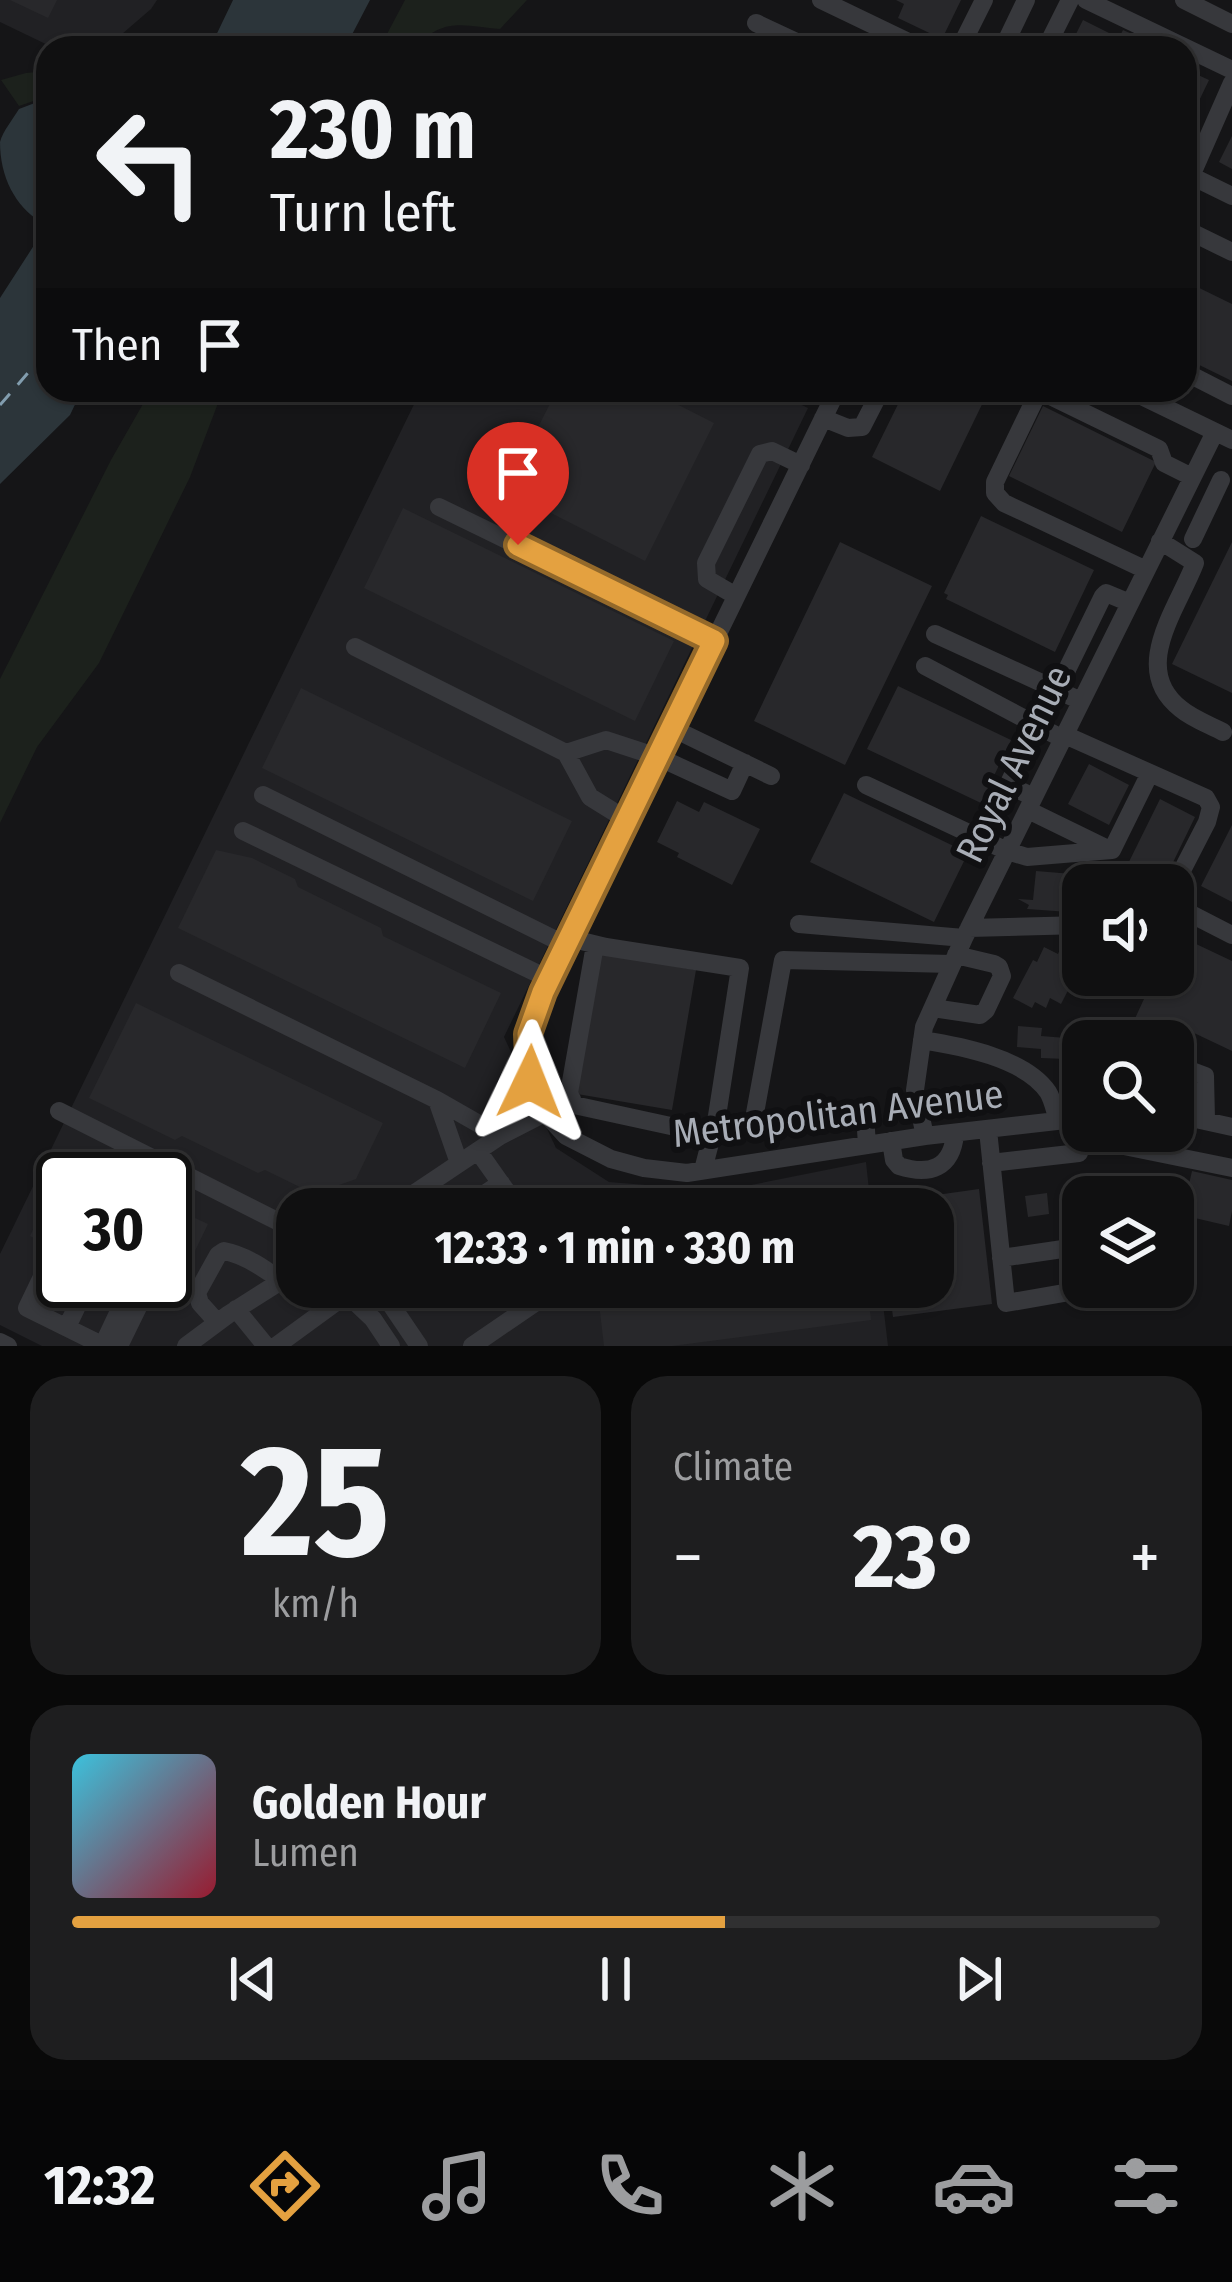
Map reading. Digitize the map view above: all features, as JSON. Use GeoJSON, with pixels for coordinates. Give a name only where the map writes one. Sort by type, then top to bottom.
{"type":"FeatureCollection","features":[{"type":"Feature","properties":{"kind":"street"},"geometry":{"type":"LineString","coordinates":[[821,0],[896,36]]}},
{"type":"Feature","properties":{"kind":"street"},"geometry":{"type":"LineString","coordinates":[[966,36],[984,0]]}},
{"type":"Feature","properties":{"kind":"street"},"geometry":{"type":"LineString","coordinates":[[1009,36],[1026,0]]}},
{"type":"Feature","properties":{"kind":"street"},"geometry":{"type":"LineString","coordinates":[[1052,36],[1070,0]]}},
{"type":"Feature","properties":{"kind":"street"},"geometry":{"type":"LineString","coordinates":[[1086,0],[1161,36]]}},
{"type":"Feature","properties":{"kind":"street"},"geometry":{"type":"LineString","coordinates":[[1184,0],[1232,24]]}},
{"type":"Feature","properties":{"kind":"street"},"geometry":{"type":"LineString","coordinates":[[757,23],[784,36]]}},
{"type":"Feature","properties":{"kind":"street"},"geometry":{"type":"LineString","coordinates":[[1197,53],[1232,70]]}},
{"type":"Feature","properties":{"kind":"street"},"geometry":{"type":"LineString","coordinates":[[1197,155],[1232,83]]}},
{"type":"Feature","properties":{"kind":"street"},"geometry":{"type":"LineString","coordinates":[[1197,178],[1232,196]]}},
{"type":"Feature","properties":{"kind":"street"},"geometry":{"type":"LineString","coordinates":[[1197,235],[1232,253]]}},
{"type":"Feature","properties":{"kind":"street"},"geometry":{"type":"LineString","coordinates":[[1197,379],[1232,395]]}},
{"type":"Feature","properties":{"kind":"street"},"geometry":{"type":"LineString","coordinates":[[545,1113],[530,1082],[528,1034],[549,980],[831,402]]}},
{"type":"Feature","properties":{"kind":"street"},"geometry":{"type":"LineString","coordinates":[[823,418],[848,428],[862,427],[875,402]]}},
{"type":"Feature","properties":{"kind":"street"},"geometry":{"type":"LineString","coordinates":[[1034,402],[995,482],[995,493],[1004,502],[1146,570]]}},
{"type":"Feature","properties":{"kind":"street"},"geometry":{"type":"LineString","coordinates":[[1067,402],[1159,449],[1164,463],[1227,483],[1193,539]]}},
{"type":"Feature","properties":{"kind":"street"},"geometry":{"type":"LineString","coordinates":[[1154,402],[1223,436]]}},
{"type":"Feature","properties":{"kind":"street","name":"Royal Avenue"},"geometry":{"type":"LineString","coordinates":[[925,1136],[915,1090],[922,1040],[933,1009],[1194,473],[1223,436]]}},
{"type":"Feature","properties":{"kind":"street"},"geometry":{"type":"LineString","coordinates":[[736,596],[707,579],[706,563],[760,454],[772,451],[801,465]]}},
{"type":"Feature","properties":{"kind":"street"},"geometry":{"type":"LineString","coordinates":[[439,507],[714,641]]}},
{"type":"Feature","properties":{"kind":"street"},"geometry":{"type":"LineString","coordinates":[[1160,541],[1195,563],[1159,641],[1158,674],[1167,694],[1182,710],[1223,732]]}},
{"type":"Feature","properties":{"kind":"street"},"geometry":{"type":"LineString","coordinates":[[1057,690],[1102,596],[1111,595],[1162,633]]}},
{"type":"Feature","properties":{"kind":"street"},"geometry":{"type":"LineString","coordinates":[[935,634],[1082,701]]}},
{"type":"Feature","properties":{"kind":"street"},"geometry":{"type":"LineString","coordinates":[[355,647],[566,753],[590,797],[627,820]]}},
{"type":"Feature","properties":{"kind":"street"},"geometry":{"type":"LineString","coordinates":[[925,666],[1037,725],[1206,798],[1211,807],[1207,822],[1185,864]]}},
{"type":"Feature","properties":{"kind":"street"},"geometry":{"type":"LineString","coordinates":[[1037,725],[1010,781],[1012,787],[1112,850]]}},
{"type":"Feature","properties":{"kind":"street"},"geometry":{"type":"LineString","coordinates":[[672,728],[771,776]]}},
{"type":"Feature","properties":{"kind":"street"},"geometry":{"type":"LineString","coordinates":[[566,753],[606,740],[658,757],[732,791],[745,763]]}},
{"type":"Feature","properties":{"kind":"street"},"geometry":{"type":"LineString","coordinates":[[1112,850],[1150,773]]}},
{"type":"Feature","properties":{"kind":"street"},"geometry":{"type":"LineString","coordinates":[[866,785],[1028,857],[1112,850]]}},
{"type":"Feature","properties":{"kind":"street"},"geometry":{"type":"LineString","coordinates":[[262,795],[567,942],[740,968],[703,1170]]}},
{"type":"Feature","properties":{"kind":"street"},"geometry":{"type":"LineString","coordinates":[[243,831],[549,980]]}},
{"type":"Feature","properties":{"kind":"street"},"geometry":{"type":"LineString","coordinates":[[1194,915],[1232,934]]}},
{"type":"Feature","properties":{"kind":"street"},"geometry":{"type":"LineString","coordinates":[[799,924],[960,946],[999,968],[1002,976],[980,1016],[933,1009]]}},
{"type":"Feature","properties":{"kind":"street"},"geometry":{"type":"LineString","coordinates":[[867,1145],[865,1115],[753,1124],[783,960],[960,946],[1062,929]]}},
{"type":"Feature","properties":{"kind":"street"},"geometry":{"type":"LineString","coordinates":[[596,945],[568,1093],[574,1105],[712,1135]]}},
{"type":"Feature","properties":{"kind":"street"},"geometry":{"type":"LineString","coordinates":[[179,973],[500,1136]]}},
{"type":"Feature","properties":{"kind":"street"},"geometry":{"type":"LineString","coordinates":[[922,1040],[968,1048],[1029,1075],[1048,1092],[1058,1120]]}},
{"type":"Feature","properties":{"kind":"street"},"geometry":{"type":"LineString","coordinates":[[1194,1072],[1205,1076],[1206,1119]]}},
{"type":"Feature","properties":{"kind":"street"},"geometry":{"type":"LineString","coordinates":[[422,1188],[500,1136],[572,1099]]}},
{"type":"Feature","properties":{"kind":"street"},"geometry":{"type":"LineString","coordinates":[[437,1100],[459,1163]]}},
{"type":"Feature","properties":{"kind":"street"},"geometry":{"type":"LineString","coordinates":[[59,1111],[276,1220]]}},
{"type":"Feature","properties":{"kind":"street","name":"Metropolitan Avenue"},"geometry":{"type":"LineString","coordinates":[[545,1113],[566,1136],[611,1159],[687,1173],[1062,1120]]}},
{"type":"Feature","properties":{"kind":"street"},"geometry":{"type":"LineString","coordinates":[[1194,1117],[1232,1127]]}},
{"type":"Feature","properties":{"kind":"street"},"geometry":{"type":"LineString","coordinates":[[802,1155],[803,1120]]}},
{"type":"Feature","properties":{"kind":"street"},"geometry":{"type":"LineString","coordinates":[[988,1130],[1006,1303],[1062,1293]]}},
{"type":"Feature","properties":{"kind":"street"},"geometry":{"type":"LineString","coordinates":[[891,1142],[898,1166],[913,1170],[948,1161],[955,1134]]}},
{"type":"Feature","properties":{"kind":"street"},"geometry":{"type":"LineString","coordinates":[[478,1151],[504,1188]]}},
{"type":"Feature","properties":{"kind":"street"},"geometry":{"type":"LineString","coordinates":[[1153,1152],[1232,1168]]}},
{"type":"Feature","properties":{"kind":"street"},"geometry":{"type":"LineString","coordinates":[[991,1163],[1079,1153]]}},
{"type":"Feature","properties":{"kind":"street"},"geometry":{"type":"LineString","coordinates":[[495,1188],[501,1184]]}},
{"type":"Feature","properties":{"kind":"street"},"geometry":{"type":"LineString","coordinates":[[1001,1258],[1062,1249]]}},
{"type":"Feature","properties":{"kind":"street"},"geometry":{"type":"LineString","coordinates":[[217,1322],[197,1293],[218,1255],[233,1252],[276,1270]]}},
{"type":"Feature","properties":{"kind":"street"},"geometry":{"type":"LineString","coordinates":[[186,1346],[276,1284]]}},
{"type":"Feature","properties":{"kind":"street"},"geometry":{"type":"LineString","coordinates":[[36,1289],[27,1308],[103,1346],[134,1297],[119,1346]]}},
{"type":"Feature","properties":{"kind":"street"},"geometry":{"type":"LineString","coordinates":[[67,1328],[76,1308]]}},
{"type":"Feature","properties":{"kind":"street"},"geometry":{"type":"LineString","coordinates":[[276,1346],[316,1308]]}},
{"type":"Feature","properties":{"kind":"street"},"geometry":{"type":"LineString","coordinates":[[361,1308],[391,1346]]}},
{"type":"Feature","properties":{"kind":"street"},"geometry":{"type":"LineString","coordinates":[[394,1308],[419,1346]]}},
{"type":"Feature","properties":{"kind":"street"},"geometry":{"type":"LineString","coordinates":[[472,1346],[527,1308]]}},
{"type":"Feature","properties":{"kind":"street"},"geometry":{"type":"LineString","coordinates":[[236,1309],[266,1346]]}},
{"type":"Feature","properties":{"kind":"street"},"geometry":{"type":"LineString","coordinates":[[0,1342],[8,1346]]}},
{"type":"Feature","properties":{"kind":"shaded area"},"geometry":{"type":"Polygon","coordinates":[[[0,0],[157,0],[118,36],[36,39],[0,22],[0,0]]]}},
{"type":"Feature","properties":{"kind":"shaded area"},"geometry":{"type":"Polygon","coordinates":[[[233,0],[370,0],[351,36],[216,36],[233,0]]]}},
{"type":"Feature","properties":{"kind":"shaded area"},"geometry":{"type":"Polygon","coordinates":[[[405,0],[527,0],[500,29],[455,25],[429,36],[387,34],[405,0]]]}},
{"type":"Feature","properties":{"kind":"shaded area"},"geometry":{"type":"Polygon","coordinates":[[[36,72],[36,100],[19,106],[1,80],[36,72]]]}},
{"type":"Feature","properties":{"kind":"shaded area"},"geometry":{"type":"Polygon","coordinates":[[[36,103],[36,218],[11,189],[3,167],[0,142],[19,109],[36,103]]]}},
{"type":"Feature","properties":{"kind":"shaded area"},"geometry":{"type":"Polygon","coordinates":[[[36,242],[36,402],[76,402],[70,415],[0,484],[0,298],[36,242]]]}},
{"type":"Feature","properties":{"kind":"shaded area"},"geometry":{"type":"Polygon","coordinates":[[[144,402],[218,402],[190,477],[99,663],[37,747],[0,823],[0,679],[144,402]]]}},
{"type":"Feature","properties":{"kind":"shaded area"},"geometry":{"type":"Polygon","coordinates":[[[415,402],[796,402],[808,408],[504,1037],[556,1148],[609,1182],[684,1188],[276,1188],[276,1308],[883,1308],[888,1346],[42,1346],[0,1325],[0,1254],[36,1180],[36,1308],[192,1308],[192,1152],[50,1152],[415,402]]]}},
{"type":"Feature","properties":{"kind":"shaded area"},"geometry":{"type":"Polygon","coordinates":[[[866,1162],[869,1188],[736,1188],[866,1162]]]}},
{"type":"Feature","properties":{"kind":"building"},"geometry":{"type":"Polygon","coordinates":[[[10,0],[57,0],[48,18],[10,0]]]}},
{"type":"Feature","properties":{"kind":"building"},"geometry":{"type":"Polygon","coordinates":[[[896,0],[961,0],[943,36],[898,18],[904,4],[896,0]]]}},
{"type":"Feature","properties":{"kind":"building"},"geometry":{"type":"Polygon","coordinates":[[[1083,20],[1115,36],[1075,36],[1083,20]]]}},
{"type":"Feature","properties":{"kind":"building"},"geometry":{"type":"Polygon","coordinates":[[[1197,74],[1209,80],[1197,103],[1197,74]]]}},
{"type":"Feature","properties":{"kind":"building"},"geometry":{"type":"Polygon","coordinates":[[[1232,136],[1232,169],[1219,162],[1232,136]]]}},
{"type":"Feature","properties":{"kind":"building"},"geometry":{"type":"Polygon","coordinates":[[[1197,287],[1232,304],[1232,381],[1197,364],[1197,287]]]}},
{"type":"Feature","properties":{"kind":"building"},"geometry":{"type":"Polygon","coordinates":[[[551,402],[673,402],[714,423],[645,561],[506,490],[551,402]]]}},
{"type":"Feature","properties":{"kind":"building"},"geometry":{"type":"Polygon","coordinates":[[[899,402],[983,402],[940,491],[872,457],[899,402]]]}},
{"type":"Feature","properties":{"kind":"building"},"geometry":{"type":"Polygon","coordinates":[[[1043,406],[1156,462],[1122,532],[1009,476],[1043,406]]]}},
{"type":"Feature","properties":{"kind":"building"},"geometry":{"type":"Polygon","coordinates":[[[403,508],[674,641],[635,721],[364,588],[403,508]]]}},
{"type":"Feature","properties":{"kind":"building"},"geometry":{"type":"Polygon","coordinates":[[[981,516],[1094,570],[1055,652],[946,599],[944,593],[981,516]]]}},
{"type":"Feature","properties":{"kind":"building"},"geometry":{"type":"Polygon","coordinates":[[[840,542],[932,586],[845,765],[754,721],[840,542]]]}},
{"type":"Feature","properties":{"kind":"building"},"geometry":{"type":"Polygon","coordinates":[[[1232,542],[1232,693],[1172,664],[1232,542]]]}},
{"type":"Feature","properties":{"kind":"building"},"geometry":{"type":"Polygon","coordinates":[[[898,686],[1011,740],[981,803],[867,749],[898,686]]]}},
{"type":"Feature","properties":{"kind":"building"},"geometry":{"type":"Polygon","coordinates":[[[301,688],[572,821],[533,901],[262,768],[301,688]]]}},
{"type":"Feature","properties":{"kind":"building"},"geometry":{"type":"Polygon","coordinates":[[[1089,764],[1129,785],[1109,825],[1068,804],[1089,764]]]}},
{"type":"Feature","properties":{"kind":"building"},"geometry":{"type":"Polygon","coordinates":[[[844,793],[968,853],[934,922],[810,862],[844,793]]]}},
{"type":"Feature","properties":{"kind":"building"},"geometry":{"type":"Polygon","coordinates":[[[1160,799],[1195,817],[1172,864],[1128,864],[1160,799]]]}},
{"type":"Feature","properties":{"kind":"building"},"geometry":{"type":"Polygon","coordinates":[[[677,801],[699,812],[704,802],[760,829],[732,885],[657,842],[677,801]]]}},
{"type":"Feature","properties":{"kind":"building"},"geometry":{"type":"Polygon","coordinates":[[[1232,825],[1232,902],[1201,886],[1232,825]]]}},
{"type":"Feature","properties":{"kind":"building"},"geometry":{"type":"Polygon","coordinates":[[[216,850],[252,858],[295,879],[298,887],[381,928],[383,936],[501,993],[465,1068],[178,928],[216,850]]]}},
{"type":"Feature","properties":{"kind":"building"},"geometry":{"type":"Polygon","coordinates":[[[1036,871],[1062,873],[1062,912],[1027,909],[1029,905],[1018,899],[1033,900],[1036,871]]]}},
{"type":"Feature","properties":{"kind":"building"},"geometry":{"type":"Polygon","coordinates":[[[1194,943],[1232,961],[1232,1051],[1194,1033],[1194,1020],[1134,1020],[1145,996],[1194,996],[1194,943]]]}},
{"type":"Feature","properties":{"kind":"building"},"geometry":{"type":"Polygon","coordinates":[[[1044,947],[1058,954],[1062,948],[1065,996],[1061,1004],[1050,998],[1046,1008],[1035,1002],[1032,1008],[1013,998],[1033,960],[1037,962],[1044,947]]]}},
{"type":"Feature","properties":{"kind":"building"},"geometry":{"type":"Polygon","coordinates":[[[601,954],[696,970],[672,1110],[577,1094],[601,954]]]}},
{"type":"Feature","properties":{"kind":"building"},"geometry":{"type":"Polygon","coordinates":[[[136,1003],[383,1123],[356,1179],[331,1188],[302,1188],[265,1170],[258,1173],[182,1136],[175,1140],[89,1098],[136,1003]]]}},
{"type":"Feature","properties":{"kind":"building"},"geometry":{"type":"Polygon","coordinates":[[[1018,1026],[1042,1028],[1041,1036],[1062,1038],[1062,1059],[1041,1058],[1041,1049],[1017,1047],[1018,1026]]]}},
{"type":"Feature","properties":{"kind":"building"},"geometry":{"type":"Polygon","coordinates":[[[1192,1171],[1232,1180],[1229,1226],[1194,1218],[1192,1171]]]}},
{"type":"Feature","properties":{"kind":"building"},"geometry":{"type":"Polygon","coordinates":[[[979,1189],[992,1304],[893,1317],[892,1308],[954,1308],[954,1193],[979,1189]]]}},
{"type":"Feature","properties":{"kind":"building"},"geometry":{"type":"Polygon","coordinates":[[[1047,1193],[1049,1214],[1028,1217],[1025,1196],[1047,1193]]]}},
{"type":"Feature","properties":{"kind":"building"},"geometry":{"type":"Polygon","coordinates":[[[192,1217],[208,1224],[192,1257],[192,1217]]]}},
{"type":"Feature","properties":{"kind":"building"},"geometry":{"type":"Polygon","coordinates":[[[599,1308],[870,1308],[871,1320],[672,1346],[604,1346],[599,1308]]]}},
{"type":"Feature","properties":{"kind":"ferry route"},"geometry":{"type":"LineString","coordinates":[[0,405],[36,364]]}},
{"type":"Feature","properties":{"kind":"route"},"geometry":{"type":"LineString","coordinates":[[518,545],[714,641],[543,992],[528,1034],[530,1082]]}}]}
